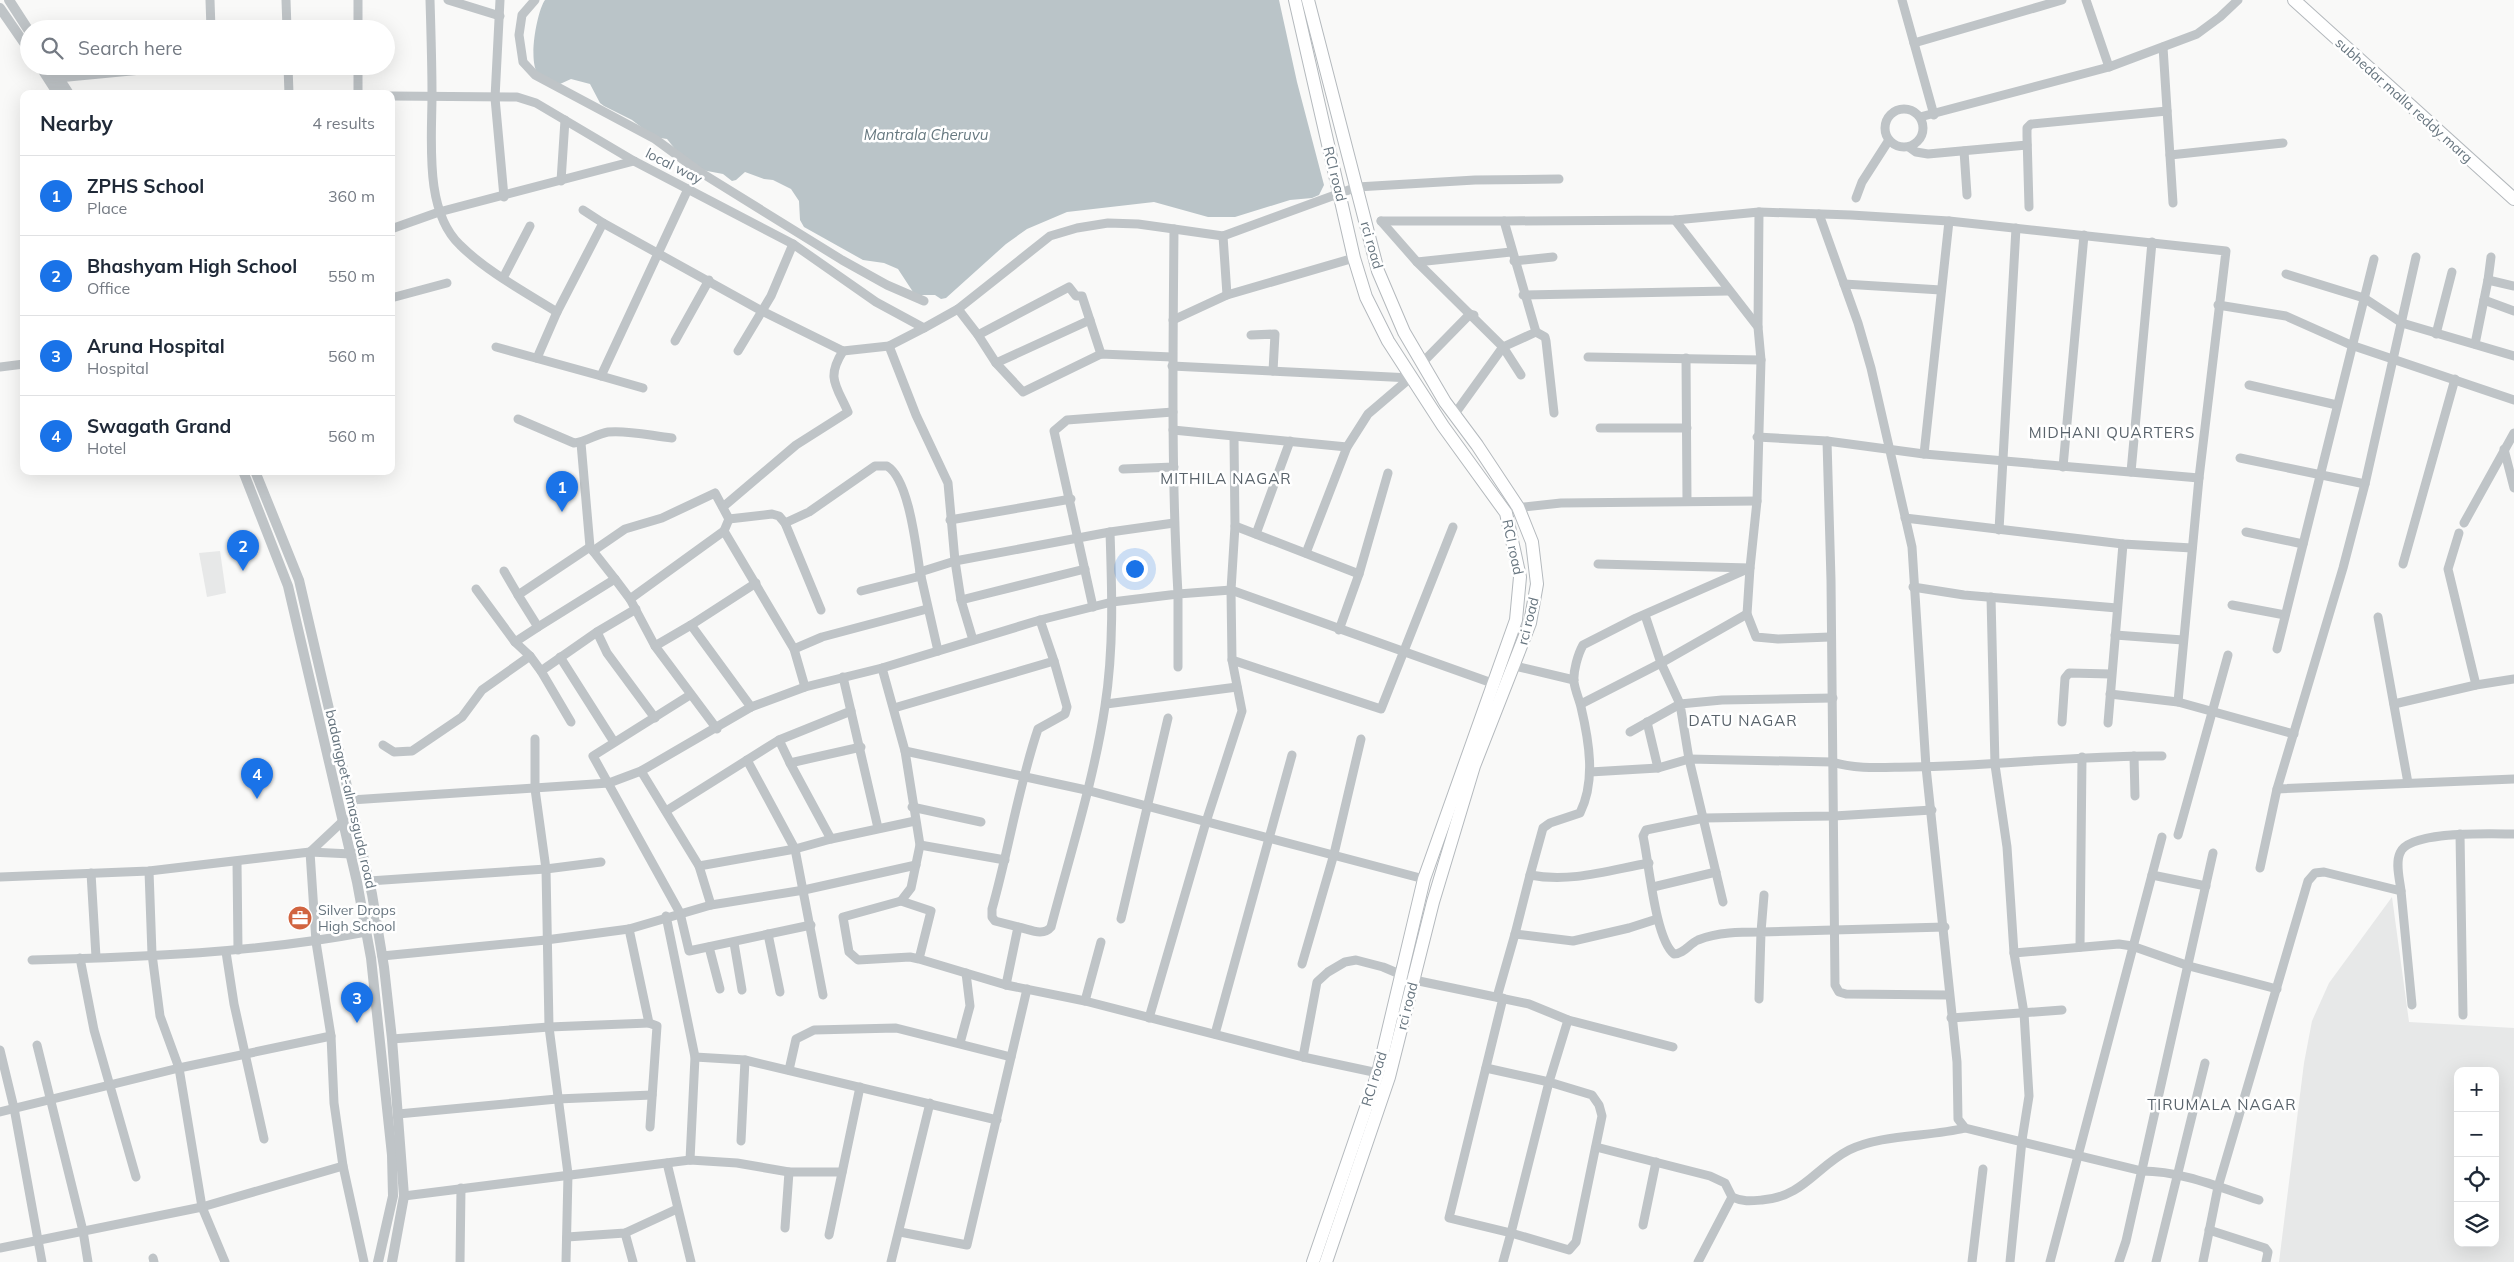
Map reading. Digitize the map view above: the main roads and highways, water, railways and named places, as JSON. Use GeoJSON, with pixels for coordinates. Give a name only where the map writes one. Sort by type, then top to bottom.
{"type":"FeatureCollection","features":[{"type":"Feature","properties":{"kind":"main road","name":"RCI road"},"geometry":{"type":"LineString","coordinates":[[1295,0],[1354,258],[1366,297],[1410,379],[1506,513],[1520,577],[1516,620],[1492,683],[1424,879],[1378,1073],[1313,1262]]}},
{"type":"Feature","properties":{"kind":"main road","name":"rci road"},"geometry":{"type":"LineString","coordinates":[[1308,0],[1322,61],[1378,271],[1404,332],[1422,363],[1454,415],[1518,507],[1532,542],[1537,584],[1530,624],[1474,766],[1433,902],[1389,1077],[1326,1262]]}},
{"type":"Feature","properties":{"kind":"main road","name":"subhedar malla reddy marg"},"geometry":{"type":"LineString","coordinates":[[2294,0],[2514,199]]}},
{"type":"Feature","properties":{"kind":"water","name":"Mantrala Cheruvu"},"geometry":{"type":"Polygon","coordinates":[[[545,0],[1279,0],[1297,82],[1324,185],[1319,195],[1312,198],[1290,200],[1235,217],[1208,217],[1154,202],[1067,212],[1027,229],[1006,244],[946,298],[941,299],[935,295],[915,295],[898,269],[884,263],[863,260],[804,227],[800,220],[799,201],[791,189],[773,180],[764,179],[745,172],[732,181],[723,174],[702,170],[675,149],[667,139],[654,137],[632,120],[600,103],[590,84],[571,79],[560,84],[539,75],[535,69],[534,38],[539,15],[545,0]]]}},
{"type":"Feature","properties":{"kind":"place","name":"ZPHS School"},"geometry":{"type":"Point","coordinates":[562,512]}},
{"type":"Feature","properties":{"kind":"place","name":"Bhashyam High School"},"geometry":{"type":"Point","coordinates":[243,571]}},
{"type":"Feature","properties":{"kind":"place","name":"Swagath Grand"},"geometry":{"type":"Point","coordinates":[257,799]}},
{"type":"Feature","properties":{"kind":"place","name":"Silver Drops High School"},"geometry":{"type":"Point","coordinates":[300,918]}},
{"type":"Feature","properties":{"kind":"place","name":"Aruna Hospital"},"geometry":{"type":"Point","coordinates":[357,1023]}},
{"type":"Feature","properties":{"kind":"district","name":"MIDHANI QUARTERS"},"geometry":{"type":"Point","coordinates":[2112,433]}},
{"type":"Feature","properties":{"kind":"district","name":"MITHILA NAGAR"},"geometry":{"type":"Point","coordinates":[1226,479]}},
{"type":"Feature","properties":{"kind":"district","name":"DATU NAGAR"},"geometry":{"type":"Point","coordinates":[1743,721]}},
{"type":"Feature","properties":{"kind":"district","name":"TIRUMALA NAGAR"},"geometry":{"type":"Point","coordinates":[2222,1105]}}]}
